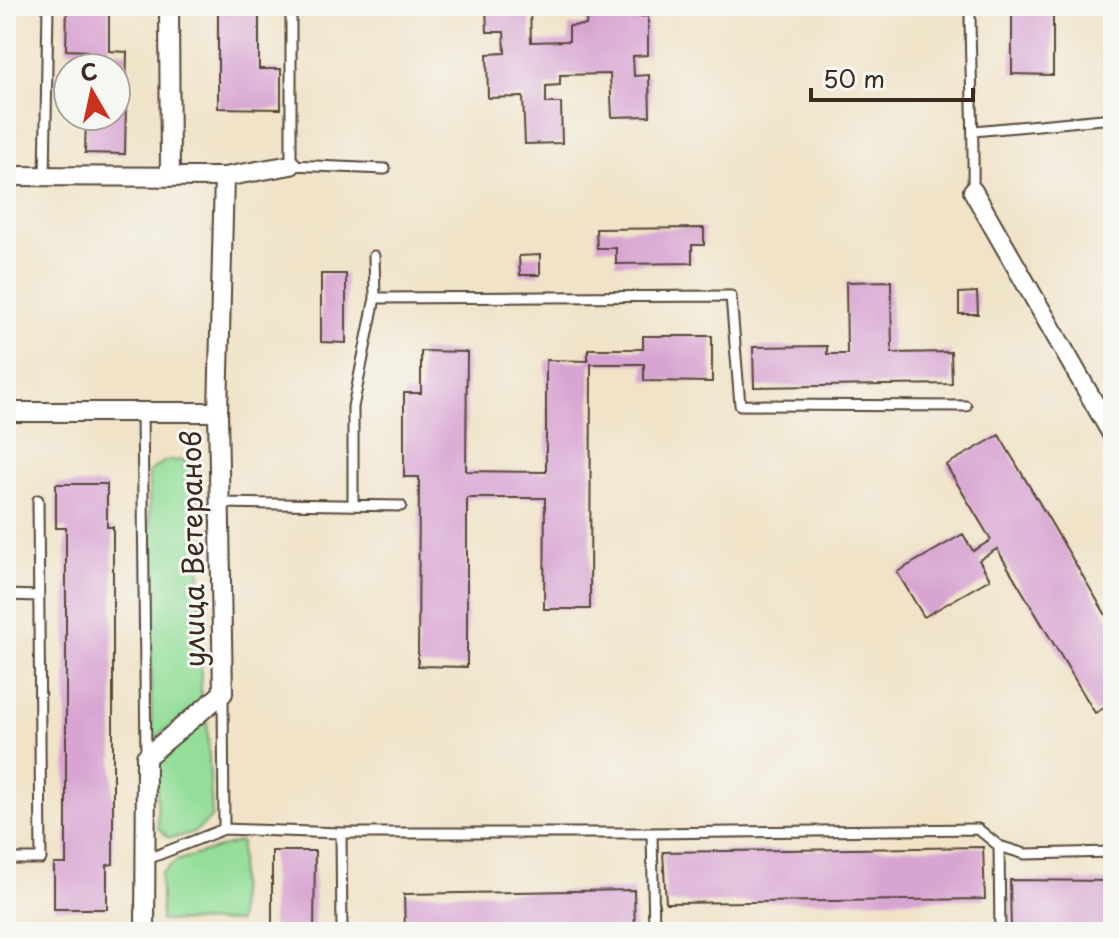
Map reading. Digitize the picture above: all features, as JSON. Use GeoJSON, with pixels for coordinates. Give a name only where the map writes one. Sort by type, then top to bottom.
{"type":"FeatureCollection","features":[{"type":"Feature","properties":{"kind":"street"},"geometry":{"type":"LineString","coordinates":[[169,6],[170,176]]}},
{"type":"Feature","properties":{"kind":"street"},"geometry":{"type":"LineString","coordinates":[[6,176],[224,177],[291,165]]}},
{"type":"Feature","properties":{"kind":"street","name":"улица Ветеранов"},"geometry":{"type":"LineString","coordinates":[[146,757],[223,693],[218,412],[224,177]]}},
{"type":"Feature","properties":{"kind":"street"},"geometry":{"type":"LineString","coordinates":[[973,191],[1113,436]]}},
{"type":"Feature","properties":{"kind":"street"},"geometry":{"type":"LineString","coordinates":[[6,412],[218,412]]}},
{"type":"Feature","properties":{"kind":"street"},"geometry":{"type":"LineString","coordinates":[[145,932],[146,757]]}},
{"type":"Feature","properties":{"kind":"lane"},"geometry":{"type":"LineString","coordinates":[[45,177],[48,6]]}},
{"type":"Feature","properties":{"kind":"lane"},"geometry":{"type":"LineString","coordinates":[[291,6],[291,165],[385,169]]}},
{"type":"Feature","properties":{"kind":"lane"},"geometry":{"type":"LineString","coordinates":[[970,6],[973,191]]}},
{"type":"Feature","properties":{"kind":"lane"},"geometry":{"type":"LineString","coordinates":[[974,131],[1113,118]]}},
{"type":"Feature","properties":{"kind":"lane"},"geometry":{"type":"LineString","coordinates":[[353,504],[353,407],[375,298],[374,256]]}},
{"type":"Feature","properties":{"kind":"lane"},"geometry":{"type":"LineString","coordinates":[[375,298],[731,296],[740,405],[966,406]]}},
{"type":"Feature","properties":{"kind":"lane"},"geometry":{"type":"LineString","coordinates":[[142,412],[146,757]]}},
{"type":"Feature","properties":{"kind":"lane"},"geometry":{"type":"LineString","coordinates":[[6,859],[41,859],[38,500]]}},
{"type":"Feature","properties":{"kind":"lane"},"geometry":{"type":"LineString","coordinates":[[220,503],[401,506]]}},
{"type":"Feature","properties":{"kind":"lane"},"geometry":{"type":"LineString","coordinates":[[6,595],[39,596]]}},
{"type":"Feature","properties":{"kind":"lane"},"geometry":{"type":"LineString","coordinates":[[223,693],[224,829]]}},
{"type":"Feature","properties":{"kind":"lane"},"geometry":{"type":"LineString","coordinates":[[145,860],[224,829],[341,833],[978,829],[999,846],[1025,854],[1113,852]]}},
{"type":"Feature","properties":{"kind":"lane"},"geometry":{"type":"LineString","coordinates":[[341,833],[342,932]]}},
{"type":"Feature","properties":{"kind":"lane"},"geometry":{"type":"LineString","coordinates":[[652,833],[654,932]]}},
{"type":"Feature","properties":{"kind":"lane"},"geometry":{"type":"LineString","coordinates":[[999,846],[1000,932]]}},
{"type":"Feature","properties":{"kind":"green space"},"geometry":{"type":"Polygon","coordinates":[[[185,460],[199,473],[201,702],[152,741],[149,472],[165,461],[185,460]]]}},
{"type":"Feature","properties":{"kind":"green space"},"geometry":{"type":"Polygon","coordinates":[[[207,719],[212,816],[194,832],[169,838],[158,828],[156,761],[207,719]]]}},
{"type":"Feature","properties":{"kind":"green space"},"geometry":{"type":"Polygon","coordinates":[[[241,841],[238,922],[161,921],[161,874],[176,861],[241,841]]]}},
{"type":"Feature","properties":{"kind":"building"},"geometry":{"type":"Polygon","coordinates":[[[67,6],[109,6],[109,51],[127,52],[66,50],[67,6]]]}},
{"type":"Feature","properties":{"kind":"building"},"geometry":{"type":"Polygon","coordinates":[[[218,6],[259,6],[259,69],[281,69],[281,109],[218,108],[218,6]]]}},
{"type":"Feature","properties":{"kind":"building"},"geometry":{"type":"Polygon","coordinates":[[[486,6],[530,6],[531,42],[569,41],[569,26],[586,25],[587,6],[612,6],[612,17],[648,16],[648,55],[633,56],[634,76],[649,75],[650,116],[612,117],[610,74],[560,75],[560,85],[546,86],[546,103],[561,103],[562,143],[525,144],[523,97],[488,98],[487,54],[505,53],[504,32],[487,32],[486,6]]]}},
{"type":"Feature","properties":{"kind":"building"},"geometry":{"type":"Polygon","coordinates":[[[1012,6],[1053,6],[1053,75],[1012,74],[1012,6]]]}},
{"type":"Feature","properties":{"kind":"building"},"geometry":{"type":"Polygon","coordinates":[[[86,132],[125,132],[125,154],[85,153],[86,132]]]}},
{"type":"Feature","properties":{"kind":"building"},"geometry":{"type":"Polygon","coordinates":[[[704,228],[704,245],[692,245],[692,263],[616,264],[616,248],[597,248],[596,229],[704,228]]]}},
{"type":"Feature","properties":{"kind":"building"},"geometry":{"type":"Polygon","coordinates":[[[540,255],[540,275],[520,275],[519,256],[540,255]]]}},
{"type":"Feature","properties":{"kind":"building"},"geometry":{"type":"Polygon","coordinates":[[[321,274],[346,274],[346,343],[321,342],[321,274]]]}},
{"type":"Feature","properties":{"kind":"building"},"geometry":{"type":"Polygon","coordinates":[[[891,281],[892,353],[951,352],[952,384],[754,387],[753,347],[827,346],[827,354],[847,354],[846,282],[891,281]]]}},
{"type":"Feature","properties":{"kind":"building"},"geometry":{"type":"Polygon","coordinates":[[[977,292],[978,314],[959,314],[959,293],[977,292]]]}},
{"type":"Feature","properties":{"kind":"building"},"geometry":{"type":"Polygon","coordinates":[[[643,336],[712,336],[712,382],[644,381],[644,364],[591,364],[590,609],[544,609],[545,498],[467,498],[467,667],[418,666],[419,477],[404,477],[404,393],[421,393],[421,351],[467,352],[466,471],[546,472],[546,360],[588,361],[588,349],[643,349],[643,336]]]}},
{"type":"Feature","properties":{"kind":"building"},"geometry":{"type":"Polygon","coordinates":[[[999,435],[1113,627],[1113,703],[1095,713],[997,549],[979,560],[990,579],[924,617],[897,572],[963,534],[973,551],[991,540],[946,465],[999,435]]]}},
{"type":"Feature","properties":{"kind":"building"},"geometry":{"type":"Polygon","coordinates":[[[56,484],[107,484],[107,527],[113,527],[113,864],[107,865],[107,909],[54,909],[54,864],[66,864],[66,528],[56,528],[56,484]]]}},
{"type":"Feature","properties":{"kind":"building"},"geometry":{"type":"Polygon","coordinates":[[[983,847],[985,899],[666,903],[663,852],[983,847]]]}},
{"type":"Feature","properties":{"kind":"building"},"geometry":{"type":"Polygon","coordinates":[[[272,851],[315,851],[314,932],[272,932],[272,851]]]}},
{"type":"Feature","properties":{"kind":"building"},"geometry":{"type":"Polygon","coordinates":[[[1010,880],[1113,881],[1113,932],[1011,932],[1010,880]]]}},
{"type":"Feature","properties":{"kind":"building"},"geometry":{"type":"Polygon","coordinates":[[[634,890],[635,932],[405,932],[404,894],[634,890]]]}}]}
